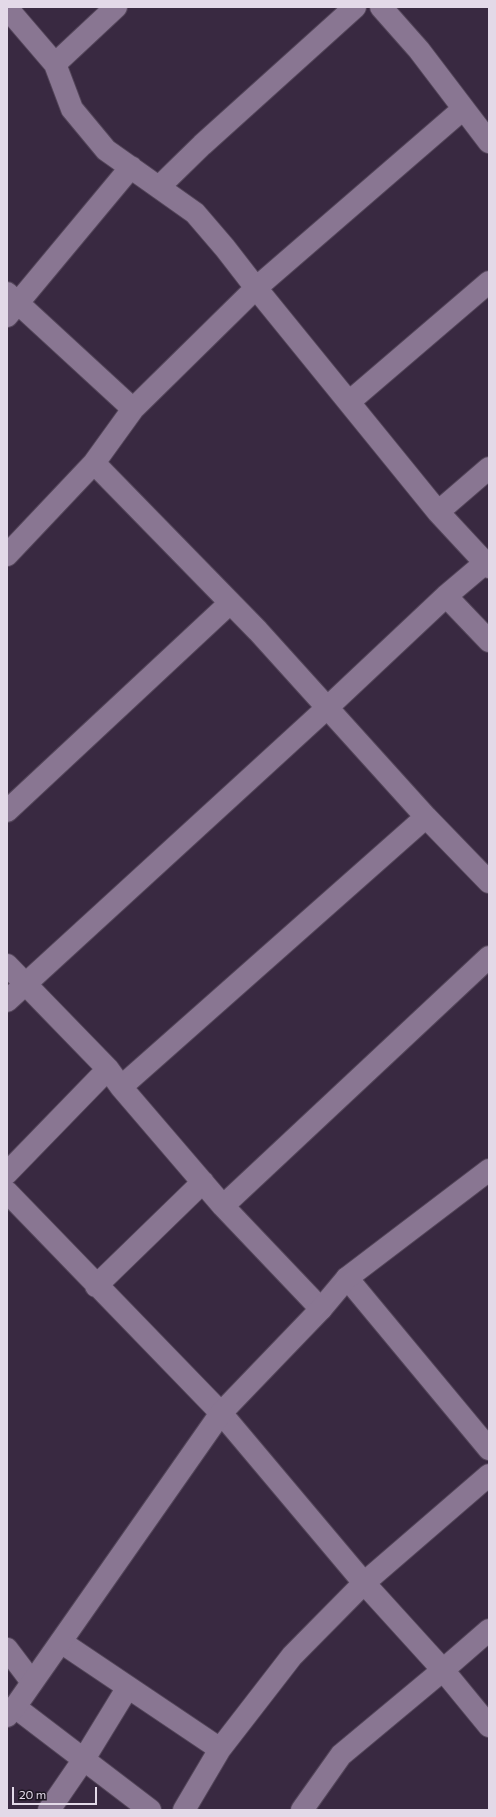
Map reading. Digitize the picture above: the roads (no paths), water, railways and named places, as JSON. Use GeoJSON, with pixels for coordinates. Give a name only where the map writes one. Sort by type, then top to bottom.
{"type":"FeatureCollection","features":[{"type":"Feature","properties":{"kind":"street"},"geometry":{"type":"LineString","coordinates":[[55,64],[116,7]]}},
{"type":"Feature","properties":{"kind":"street"},"geometry":{"type":"LineString","coordinates":[[160,187],[202,145],[355,7]]}},
{"type":"Feature","properties":{"kind":"street"},"geometry":{"type":"LineString","coordinates":[[381,7],[419,50],[489,142]]}},
{"type":"Feature","properties":{"kind":"street"},"geometry":{"type":"LineString","coordinates":[[7,8],[55,64],[72,109],[106,150],[195,213],[225,248],[438,512],[487,565],[446,596],[328,707],[7,1001]]}},
{"type":"Feature","properties":{"kind":"street"},"geometry":{"type":"LineString","coordinates":[[7,555],[94,463],[133,409],[256,288],[463,109]]}},
{"type":"Feature","properties":{"kind":"street"},"geometry":{"type":"LineString","coordinates":[[131,167],[11,305],[133,409]]}},
{"type":"Feature","properties":{"kind":"street"},"geometry":{"type":"LineString","coordinates":[[348,402],[489,282]]}},
{"type":"Feature","properties":{"kind":"street"},"geometry":{"type":"LineString","coordinates":[[94,463],[230,603],[328,707],[426,817],[489,882]]}},
{"type":"Feature","properties":{"kind":"street"},"geometry":{"type":"LineString","coordinates":[[438,512],[489,468]]}},
{"type":"Feature","properties":{"kind":"street"},"geometry":{"type":"LineString","coordinates":[[446,596],[489,641]]}},
{"type":"Feature","properties":{"kind":"street"},"geometry":{"type":"LineString","coordinates":[[7,811],[230,603]]}},
{"type":"Feature","properties":{"kind":"street"},"geometry":{"type":"LineString","coordinates":[[121,1087],[426,817]]}},
{"type":"Feature","properties":{"kind":"street"},"geometry":{"type":"LineString","coordinates":[[223,1206],[489,957]]}},
{"type":"Feature","properties":{"kind":"street"},"geometry":{"type":"LineString","coordinates":[[7,965],[108,1069],[121,1087],[223,1206],[321,1309]]}},
{"type":"Feature","properties":{"kind":"street"},"geometry":{"type":"LineString","coordinates":[[7,1173],[108,1069]]}},
{"type":"Feature","properties":{"kind":"street"},"geometry":{"type":"LineString","coordinates":[[150,1810],[84,1759],[11,1711],[221,1413],[321,1309],[347,1278],[489,1170]]}},
{"type":"Feature","properties":{"kind":"street"},"geometry":{"type":"LineString","coordinates":[[96,1286],[203,1182]]}},
{"type":"Feature","properties":{"kind":"street"},"geometry":{"type":"LineString","coordinates":[[7,1192],[96,1286],[221,1413],[364,1583],[443,1670],[489,1726]]}},
{"type":"Feature","properties":{"kind":"street"},"geometry":{"type":"LineString","coordinates":[[347,1278],[489,1449]]}},
{"type":"Feature","properties":{"kind":"street"},"geometry":{"type":"LineString","coordinates":[[184,1810],[220,1749],[292,1656],[364,1583],[489,1475]]}},
{"type":"Feature","properties":{"kind":"street"},"geometry":{"type":"LineString","coordinates":[[302,1810],[341,1755],[489,1630]]}},
{"type":"Feature","properties":{"kind":"street"},"geometry":{"type":"LineString","coordinates":[[60,1642],[220,1749]]}},
{"type":"Feature","properties":{"kind":"street"},"geometry":{"type":"LineString","coordinates":[[7,1649],[32,1682]]}},
{"type":"Feature","properties":{"kind":"street"},"geometry":{"type":"LineString","coordinates":[[49,1810],[84,1759],[128,1687]]}}]}
